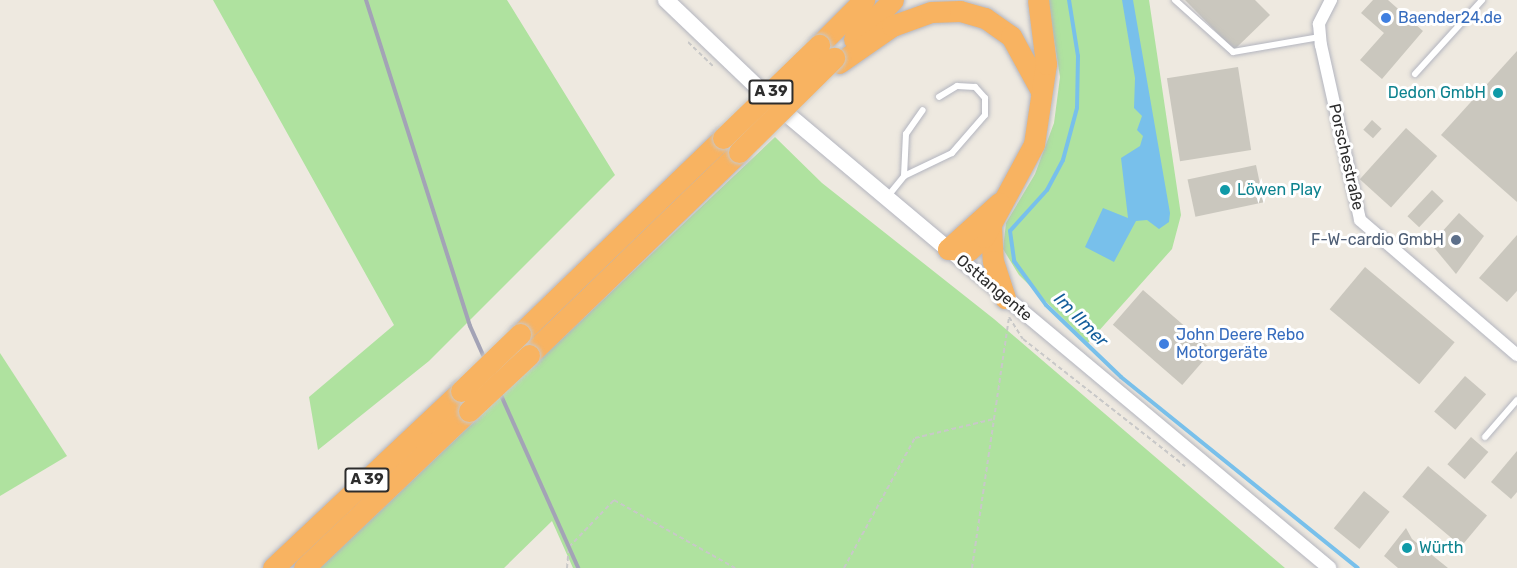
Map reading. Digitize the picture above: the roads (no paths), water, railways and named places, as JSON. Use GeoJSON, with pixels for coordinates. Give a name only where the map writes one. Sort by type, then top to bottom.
{"type":"FeatureCollection","features":[{"type":"Feature","properties":{"kind":"highway"},"geometry":{"type":"LineString","coordinates":[[831,55],[849,0]]}},
{"type":"Feature","properties":{"kind":"highway","name":"A 39"},"geometry":{"type":"LineString","coordinates":[[304,568],[778,115],[831,55],[864,0]]}},
{"type":"Feature","properties":{"kind":"highway","name":"A 39"},"geometry":{"type":"LineString","coordinates":[[273,568],[461,391],[723,138],[831,55],[893,0]]}},
{"type":"Feature","properties":{"kind":"highway"},"geometry":{"type":"LineString","coordinates":[[948,249],[974,247],[991,227],[1031,153],[1042,100],[1045,45],[1038,0]]}},
{"type":"Feature","properties":{"kind":"highway"},"geometry":{"type":"LineString","coordinates":[[831,55],[892,26],[931,12],[960,11],[985,18],[1011,36],[1034,70],[1042,100]]}},
{"type":"Feature","properties":{"kind":"highway"},"geometry":{"type":"LineString","coordinates":[[948,249],[1006,197]]}},
{"type":"Feature","properties":{"kind":"highway"},"geometry":{"type":"LineString","coordinates":[[991,227],[993,261],[1005,298]]}},
{"type":"Feature","properties":{"kind":"main road","name":"Osttangente"},"geometry":{"type":"LineString","coordinates":[[666,0],[736,70],[948,249]]}},
{"type":"Feature","properties":{"kind":"street","name":"Porschestraße"},"geometry":{"type":"LineString","coordinates":[[1331,0],[1319,24],[1320,37],[1360,220],[1517,356]]}},
{"type":"Feature","properties":{"kind":"street","name":"Osttangente"},"geometry":{"type":"LineString","coordinates":[[948,249],[1329,568]]}},
{"type":"Feature","properties":{"kind":"lane"},"geometry":{"type":"LineString","coordinates":[[1175,0],[1233,52],[1320,37]]}},
{"type":"Feature","properties":{"kind":"lane"},"geometry":{"type":"LineString","coordinates":[[1415,74],[1482,0]]}},
{"type":"Feature","properties":{"kind":"lane"},"geometry":{"type":"LineString","coordinates":[[886,198],[904,176],[952,153],[985,115],[985,98],[975,87],[957,86],[939,97]]}},
{"type":"Feature","properties":{"kind":"lane"},"geometry":{"type":"LineString","coordinates":[[904,176],[906,134],[923,110]]}},
{"type":"Feature","properties":{"kind":"lane"},"geometry":{"type":"LineString","coordinates":[[1485,437],[1517,400]]}},
{"type":"Feature","properties":{"kind":"water"},"geometry":{"type":"Polygon","coordinates":[[[1122,0],[1133,0],[1170,213],[1169,222],[1159,229],[1147,220],[1136,221],[1114,262],[1085,247],[1103,208],[1128,218],[1121,158],[1140,146],[1143,136],[1137,130],[1142,116],[1134,108],[1135,78],[1122,0]]]}},
{"type":"Feature","properties":{"kind":"waterway","name":"Im Ilmer"},"geometry":{"type":"LineString","coordinates":[[1069,0],[1078,56],[1077,108],[1063,160],[1047,190],[1010,231],[1014,261],[1046,305],[1121,377],[1358,568]]}},
{"type":"Feature","properties":{"kind":"railway"},"geometry":{"type":"LineString","coordinates":[[366,0],[470,326],[578,568]]}},
{"type":"Feature","properties":{"kind":"place","name":"Baender24.de"},"geometry":{"type":"Point","coordinates":[1386,18]}},
{"type":"Feature","properties":{"kind":"place","name":"Dedon GmbH"},"geometry":{"type":"Point","coordinates":[1498,93]}},
{"type":"Feature","properties":{"kind":"place","name":"Löwen Play"},"geometry":{"type":"Point","coordinates":[1225,190]}},
{"type":"Feature","properties":{"kind":"place","name":"F-W-cardio GmbH"},"geometry":{"type":"Point","coordinates":[1456,240]}},
{"type":"Feature","properties":{"kind":"place","name":"John Deere Rebo Motorgeräte"},"geometry":{"type":"Point","coordinates":[1164,344]}},
{"type":"Feature","properties":{"kind":"place","name":"Würth"},"geometry":{"type":"Point","coordinates":[1407,548]}}]}
